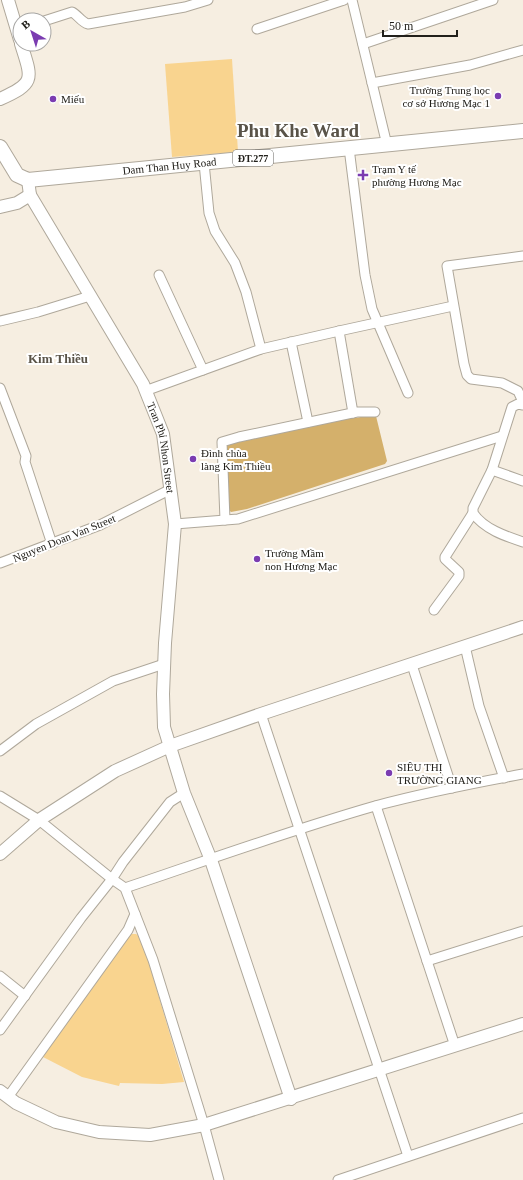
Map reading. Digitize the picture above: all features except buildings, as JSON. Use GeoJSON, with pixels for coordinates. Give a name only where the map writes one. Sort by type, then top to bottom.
{"type":"FeatureCollection","features":[{"type":"Feature","properties":{"kind":"main road","name":"Dam Than Huy Road"},"geometry":{"type":"LineString","coordinates":[[28,180],[523,131]]}},
{"type":"Feature","properties":{"kind":"main road"},"geometry":{"type":"LineString","coordinates":[[0,147],[17,175],[28,180]]}},
{"type":"Feature","properties":{"kind":"street"},"geometry":{"type":"LineString","coordinates":[[8,0],[12,12]]}},
{"type":"Feature","properties":{"kind":"street"},"geometry":{"type":"LineString","coordinates":[[52,18],[72,12],[79,16],[83,22],[88,24],[185,7],[208,0]]}},
{"type":"Feature","properties":{"kind":"street"},"geometry":{"type":"LineString","coordinates":[[257,29],[344,0]]}},
{"type":"Feature","properties":{"kind":"street"},"geometry":{"type":"LineString","coordinates":[[352,0],[387,145]]}},
{"type":"Feature","properties":{"kind":"street"},"geometry":{"type":"LineString","coordinates":[[363,44],[493,0]]}},
{"type":"Feature","properties":{"kind":"street"},"geometry":{"type":"LineString","coordinates":[[372,84],[470,65],[523,50]]}},
{"type":"Feature","properties":{"kind":"street"},"geometry":{"type":"LineString","coordinates":[[0,99],[18,91],[25,86],[28,79],[28,68],[23,52]]}},
{"type":"Feature","properties":{"kind":"street"},"geometry":{"type":"LineString","coordinates":[[349,148],[365,275],[372,310],[408,393]]}},
{"type":"Feature","properties":{"kind":"street"},"geometry":{"type":"LineString","coordinates":[[204,163],[209,213],[215,231],[235,263],[246,292],[261,349]]}},
{"type":"Feature","properties":{"kind":"street","name":"Tran Phi Nhon Street"},"geometry":{"type":"LineString","coordinates":[[28,180],[30,195],[143,384],[163,434],[175,524],[164,664],[164,727],[184,793],[211,860],[291,1098]]}},
{"type":"Feature","properties":{"kind":"street"},"geometry":{"type":"LineString","coordinates":[[0,207],[17,203],[30,195]]}},
{"type":"Feature","properties":{"kind":"street"},"geometry":{"type":"LineString","coordinates":[[523,256],[447,266],[453,306],[467,375],[471,379],[502,383],[518,391],[523,402]]}},
{"type":"Feature","properties":{"kind":"street"},"geometry":{"type":"LineString","coordinates":[[159,274],[203,370]]}},
{"type":"Feature","properties":{"kind":"street"},"geometry":{"type":"LineString","coordinates":[[0,321],[38,312],[90,296]]}},
{"type":"Feature","properties":{"kind":"street"},"geometry":{"type":"LineString","coordinates":[[145,391],[261,349],[453,306]]}},
{"type":"Feature","properties":{"kind":"street"},"geometry":{"type":"LineString","coordinates":[[339,331],[353,413]]}},
{"type":"Feature","properties":{"kind":"street"},"geometry":{"type":"LineString","coordinates":[[291,342],[308,422]]}},
{"type":"Feature","properties":{"kind":"street"},"geometry":{"type":"LineString","coordinates":[[0,388],[26,456],[25,462],[52,544]]}},
{"type":"Feature","properties":{"kind":"street"},"geometry":{"type":"LineString","coordinates":[[434,610],[459,576],[459,572],[445,559],[445,556],[472,513],[473,508],[492,470],[512,407],[518,404],[523,405]]}},
{"type":"Feature","properties":{"kind":"street"},"geometry":{"type":"LineString","coordinates":[[225,520],[222,442],[353,413],[375,412]]}},
{"type":"Feature","properties":{"kind":"street"},"geometry":{"type":"LineString","coordinates":[[175,524],[238,519],[502,436]]}},
{"type":"Feature","properties":{"kind":"street"},"geometry":{"type":"LineString","coordinates":[[492,470],[523,481]]}},
{"type":"Feature","properties":{"kind":"street","name":"Nguyen Doan Van Street"},"geometry":{"type":"LineString","coordinates":[[0,563],[100,525],[170,489]]}},
{"type":"Feature","properties":{"kind":"street"},"geometry":{"type":"LineString","coordinates":[[472,513],[486,526],[500,534],[523,542]]}},
{"type":"Feature","properties":{"kind":"street"},"geometry":{"type":"LineString","coordinates":[[0,854],[39,820],[116,771],[170,746],[261,714],[523,627]]}},
{"type":"Feature","properties":{"kind":"street"},"geometry":{"type":"LineString","coordinates":[[465,646],[479,706],[504,778]]}},
{"type":"Feature","properties":{"kind":"street"},"geometry":{"type":"LineString","coordinates":[[0,751],[36,724],[114,681],[164,664]]}},
{"type":"Feature","properties":{"kind":"street"},"geometry":{"type":"LineString","coordinates":[[412,665],[452,788]]}},
{"type":"Feature","properties":{"kind":"street"},"geometry":{"type":"LineString","coordinates":[[261,714],[408,1156]]}},
{"type":"Feature","properties":{"kind":"street"},"geometry":{"type":"LineString","coordinates":[[125,888],[299,829],[376,806],[452,788],[523,774]]}},
{"type":"Feature","properties":{"kind":"street"},"geometry":{"type":"LineString","coordinates":[[0,1030],[123,862],[170,802],[184,793]]}},
{"type":"Feature","properties":{"kind":"street"},"geometry":{"type":"LineString","coordinates":[[0,796],[39,820],[125,888],[153,960],[204,1125],[219,1180]]}},
{"type":"Feature","properties":{"kind":"street"},"geometry":{"type":"LineString","coordinates":[[376,806],[455,1046]]}},
{"type":"Feature","properties":{"kind":"street"},"geometry":{"type":"LineString","coordinates":[[135,914],[128,930],[4,1094],[16,1103],[56,1122],[99,1132],[150,1135],[204,1125],[523,1024]]}},
{"type":"Feature","properties":{"kind":"street"},"geometry":{"type":"LineString","coordinates":[[427,961],[523,932]]}},
{"type":"Feature","properties":{"kind":"street"},"geometry":{"type":"LineString","coordinates":[[0,976],[25,996]]}},
{"type":"Feature","properties":{"kind":"street"},"geometry":{"type":"LineString","coordinates":[[338,1180],[523,1118]]}},
{"type":"Feature","properties":{"kind":"shaded area"},"geometry":{"type":"Polygon","coordinates":[[[232,59],[238,152],[172,157],[165,64],[232,59]]]}},
{"type":"Feature","properties":{"kind":"shaded area"},"geometry":{"type":"Polygon","coordinates":[[[374,414],[376,416],[387,461],[385,464],[247,509],[231,512],[229,510],[226,445],[350,417],[356,418],[374,414]]]}},
{"type":"Feature","properties":{"kind":"shaded area"},"geometry":{"type":"Polygon","coordinates":[[[131,934],[136,934],[140,937],[184,1082],[162,1084],[120,1083],[119,1086],[82,1077],[43,1057],[124,938],[131,934]]]}},
{"type":"Feature","properties":{"kind":"place","name":"Trường Trung học cơ sở Hương Mạc 1"},"geometry":{"type":"Point","coordinates":[498,96]}},
{"type":"Feature","properties":{"kind":"place","name":"Miếu"},"geometry":{"type":"Point","coordinates":[53,99]}},
{"type":"Feature","properties":{"kind":"place","name":"Trạm Y tế phường Hương Mạc"},"geometry":{"type":"Point","coordinates":[363,175]}},
{"type":"Feature","properties":{"kind":"place","name":"Đình chùa làng Kim Thiều"},"geometry":{"type":"Point","coordinates":[193,459]}},
{"type":"Feature","properties":{"kind":"place","name":"Trường Mầm non Hương Mạc"},"geometry":{"type":"Point","coordinates":[257,559]}},
{"type":"Feature","properties":{"kind":"place","name":"SIÊU THỊ TRƯỜNG GIANG"},"geometry":{"type":"Point","coordinates":[389,773]}},
{"type":"Feature","properties":{"kind":"district","name":"Phu Khe Ward"},"geometry":{"type":"Point","coordinates":[298,130]}},
{"type":"Feature","properties":{"kind":"district","name":"Kim Thiều"},"geometry":{"type":"Point","coordinates":[58,358]}}]}
